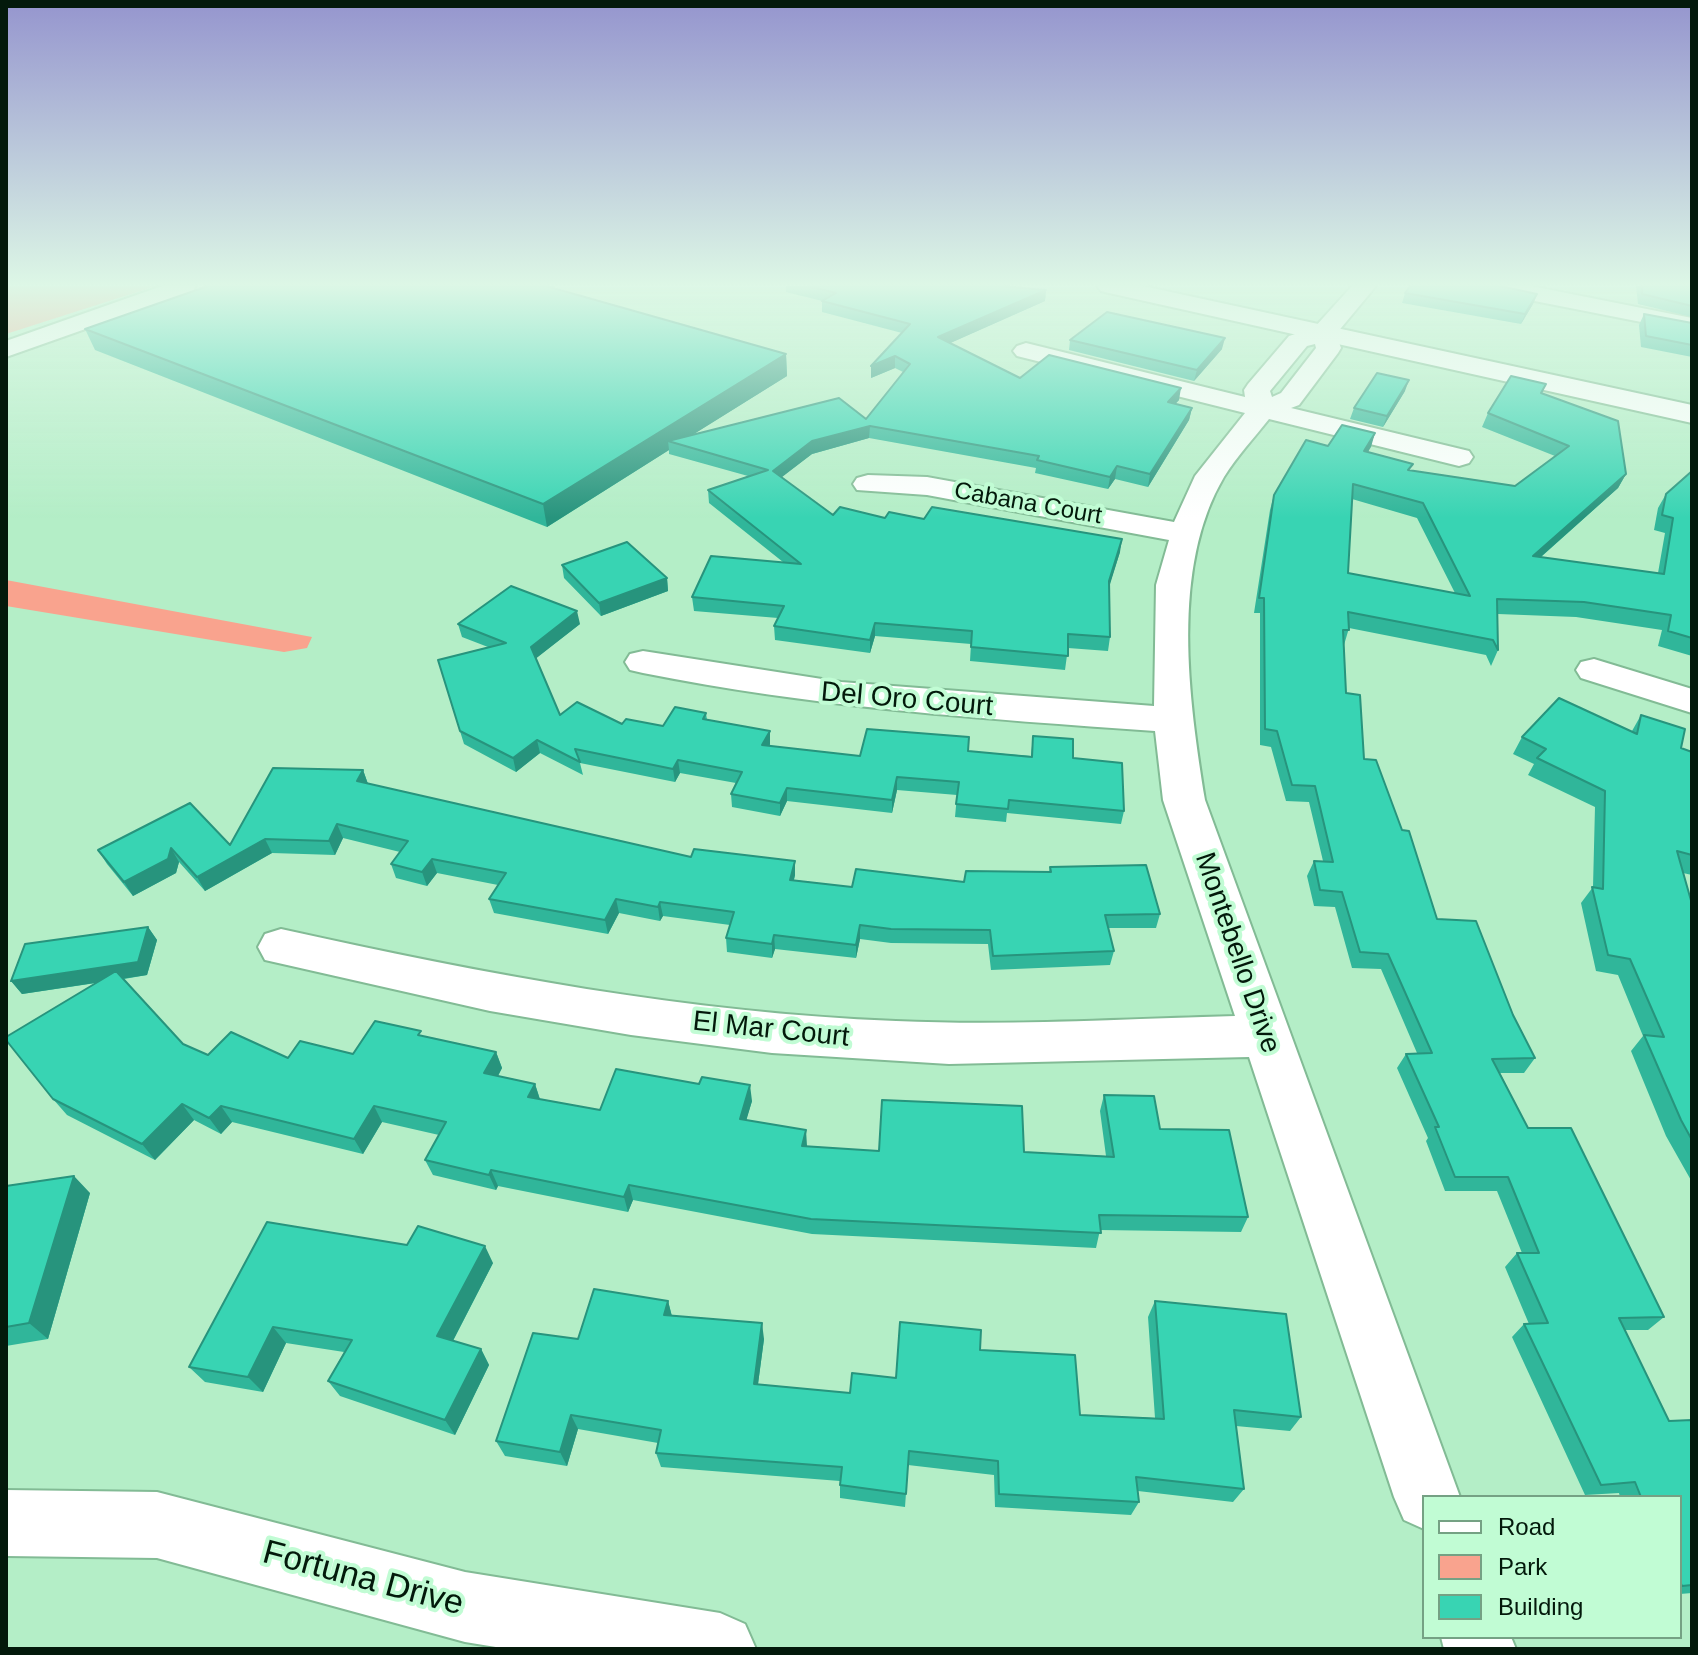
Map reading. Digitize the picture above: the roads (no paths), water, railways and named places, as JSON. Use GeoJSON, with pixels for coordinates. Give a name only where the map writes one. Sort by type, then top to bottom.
{"type":"FeatureCollection","features":[{"type":"Feature","properties":{"kind":"main road"},"geometry":{"type":"LineString","coordinates":[[1481,363],[1692,414]]}},
{"type":"Feature","properties":{"kind":"main road"},"geometry":{"type":"LineString","coordinates":[[1520,363],[1692,396]]}},
{"type":"Feature","properties":{"kind":"street"},"geometry":{"type":"LineString","coordinates":[[1075,363],[1459,457]]}},
{"type":"Feature","properties":{"kind":"street","name":"Montebello Drive"},"geometry":{"type":"LineString","coordinates":[[1317,363],[1290,399],[1261,410],[1210,476],[1186,534],[1173,585],[1173,720],[1184,800],[1426,1495]]}},
{"type":"Feature","properties":{"kind":"street","name":"Cabana Court"},"geometry":{"type":"LineString","coordinates":[[868,484],[927,486],[1186,534]]}},
{"type":"Feature","properties":{"kind":"street","name":"Del Oro Court"},"geometry":{"type":"LineString","coordinates":[[643,662],[707,676],[841,696],[1173,720]]}},
{"type":"Feature","properties":{"kind":"street"},"geometry":{"type":"LineString","coordinates":[[1594,670],[1692,701]]}},
{"type":"Feature","properties":{"kind":"street","name":"El Mar Court"},"geometry":{"type":"LineString","coordinates":[[281,947],[386,972],[665,1020],[844,1039],[1029,1045],[1267,1036]]}},
{"type":"Feature","properties":{"kind":"street","name":"Fortuna Drive"},"geometry":{"type":"LineString","coordinates":[[6,1523],[157,1525],[465,1607],[720,1649]]}}]}
